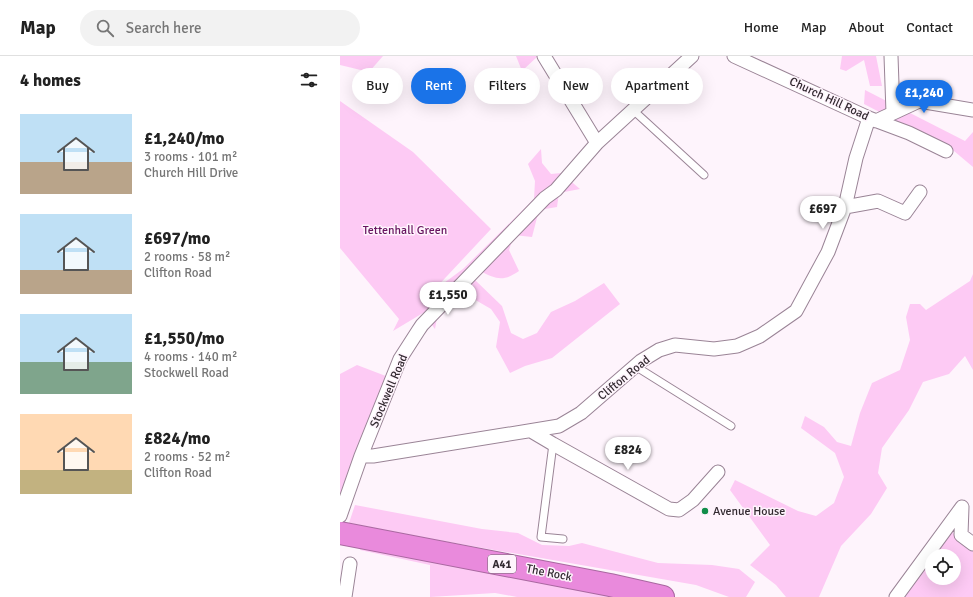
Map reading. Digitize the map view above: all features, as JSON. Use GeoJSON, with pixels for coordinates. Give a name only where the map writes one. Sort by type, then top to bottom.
{"type":"FeatureCollection","features":[{"type":"Feature","properties":{"kind":"highway","name":"The Rock"},"geometry":{"type":"LineString","coordinates":[[340,533],[610,585],[663,597]]}},
{"type":"Feature","properties":{"kind":"street"},"geometry":{"type":"LineString","coordinates":[[544,56],[597,143]]}},
{"type":"Feature","properties":{"kind":"street","name":"Stockwell Road"},"geometry":{"type":"LineString","coordinates":[[340,516],[400,359],[422,325],[545,198],[556,190],[597,143],[692,56]]}},
{"type":"Feature","properties":{"kind":"street","name":"Church Hill Road"},"geometry":{"type":"LineString","coordinates":[[734,56],[872,119],[909,133],[946,151]]}},
{"type":"Feature","properties":{"kind":"street"},"geometry":{"type":"LineString","coordinates":[[891,56],[893,113]]}},
{"type":"Feature","properties":{"kind":"street"},"geometry":{"type":"LineString","coordinates":[[872,119],[893,113],[919,101],[973,110]]}},
{"type":"Feature","properties":{"kind":"street","name":"Clifton Road"},"geometry":{"type":"LineString","coordinates":[[362,456],[373,456],[559,426],[581,413],[636,366],[659,350],[675,345],[714,349],[737,346],[760,336],[796,311],[828,252],[845,207],[856,158],[872,119]]}},
{"type":"Feature","properties":{"kind":"street"},"geometry":{"type":"LineString","coordinates":[[845,207],[878,201],[905,214],[920,192]]}},
{"type":"Feature","properties":{"kind":"street"},"geometry":{"type":"LineString","coordinates":[[531,430],[553,444],[669,509],[679,510],[693,500],[718,472]]}},
{"type":"Feature","properties":{"kind":"street"},"geometry":{"type":"LineString","coordinates":[[896,597],[962,507],[961,535],[973,544]]}},
{"type":"Feature","properties":{"kind":"street"},"geometry":{"type":"LineString","coordinates":[[345,597],[350,564]]}},
{"type":"Feature","properties":{"kind":"lane"},"geometry":{"type":"LineString","coordinates":[[632,110],[704,176]]}},
{"type":"Feature","properties":{"kind":"lane"},"geometry":{"type":"LineString","coordinates":[[636,366],[731,426]]}},
{"type":"Feature","properties":{"kind":"lane"},"geometry":{"type":"LineString","coordinates":[[553,444],[541,537],[563,538]]}},
{"type":"Feature","properties":{"kind":"green space"},"geometry":{"type":"Polygon","coordinates":[[[340,56],[383,56],[372,68],[352,68],[340,65],[340,56]]]}},
{"type":"Feature","properties":{"kind":"green space"},"geometry":{"type":"Polygon","coordinates":[[[516,56],[538,56],[525,68],[521,68],[516,56]]]}},
{"type":"Feature","properties":{"kind":"green space"},"geometry":{"type":"Polygon","coordinates":[[[842,56],[876,56],[882,86],[870,86],[864,60],[846,71],[840,69],[842,56]]]}},
{"type":"Feature","properties":{"kind":"green space"},"geometry":{"type":"Polygon","coordinates":[[[865,90],[965,141],[973,132],[973,167],[954,151],[864,104],[865,90]]]}},
{"type":"Feature","properties":{"kind":"green space","name":"Tettenhall Green"},"geometry":{"type":"Polygon","coordinates":[[[340,101],[413,152],[491,229],[433,291],[463,269],[534,199],[535,181],[528,164],[541,149],[542,163],[551,174],[561,173],[580,189],[559,193],[557,207],[539,210],[532,237],[514,235],[509,250],[519,271],[508,277],[500,278],[480,271],[475,280],[502,306],[511,333],[523,339],[537,333],[551,312],[575,301],[604,283],[620,304],[552,358],[525,366],[510,373],[496,347],[500,322],[491,309],[460,291],[439,307],[435,329],[423,313],[393,331],[399,319],[340,248],[340,101]]]}},
{"type":"Feature","properties":{"kind":"green space"},"geometry":{"type":"Polygon","coordinates":[[[973,274],[973,370],[965,356],[949,374],[923,382],[909,410],[882,448],[878,473],[887,488],[871,514],[841,546],[819,597],[786,597],[776,585],[750,565],[770,545],[730,490],[735,480],[798,511],[816,516],[834,503],[844,477],[835,453],[801,428],[805,416],[824,427],[837,442],[851,446],[860,413],[872,383],[900,370],[910,340],[906,317],[910,304],[920,304],[926,310],[970,281],[973,274]]]}},
{"type":"Feature","properties":{"kind":"green space"},"geometry":{"type":"Polygon","coordinates":[[[357,365],[391,378],[340,504],[340,374],[357,365]]]}},
{"type":"Feature","properties":{"kind":"green space"},"geometry":{"type":"Polygon","coordinates":[[[355,505],[482,529],[518,533],[542,545],[569,546],[582,543],[658,563],[712,565],[739,569],[755,582],[746,597],[729,597],[696,585],[437,540],[349,523],[355,505]]]}},
{"type":"Feature","properties":{"kind":"green space"},"geometry":{"type":"Polygon","coordinates":[[[951,529],[956,538],[973,550],[973,597],[903,597],[925,566],[925,585],[961,585],[961,549],[937,549],[951,529]]]}},
{"type":"Feature","properties":{"kind":"green space"},"geometry":{"type":"Polygon","coordinates":[[[362,542],[638,597],[517,597],[495,593],[430,597],[430,565],[360,550],[362,542]]]}},
{"type":"Feature","properties":{"kind":"place","name":"Avenue House"},"geometry":{"type":"Point","coordinates":[705,511]}}]}
